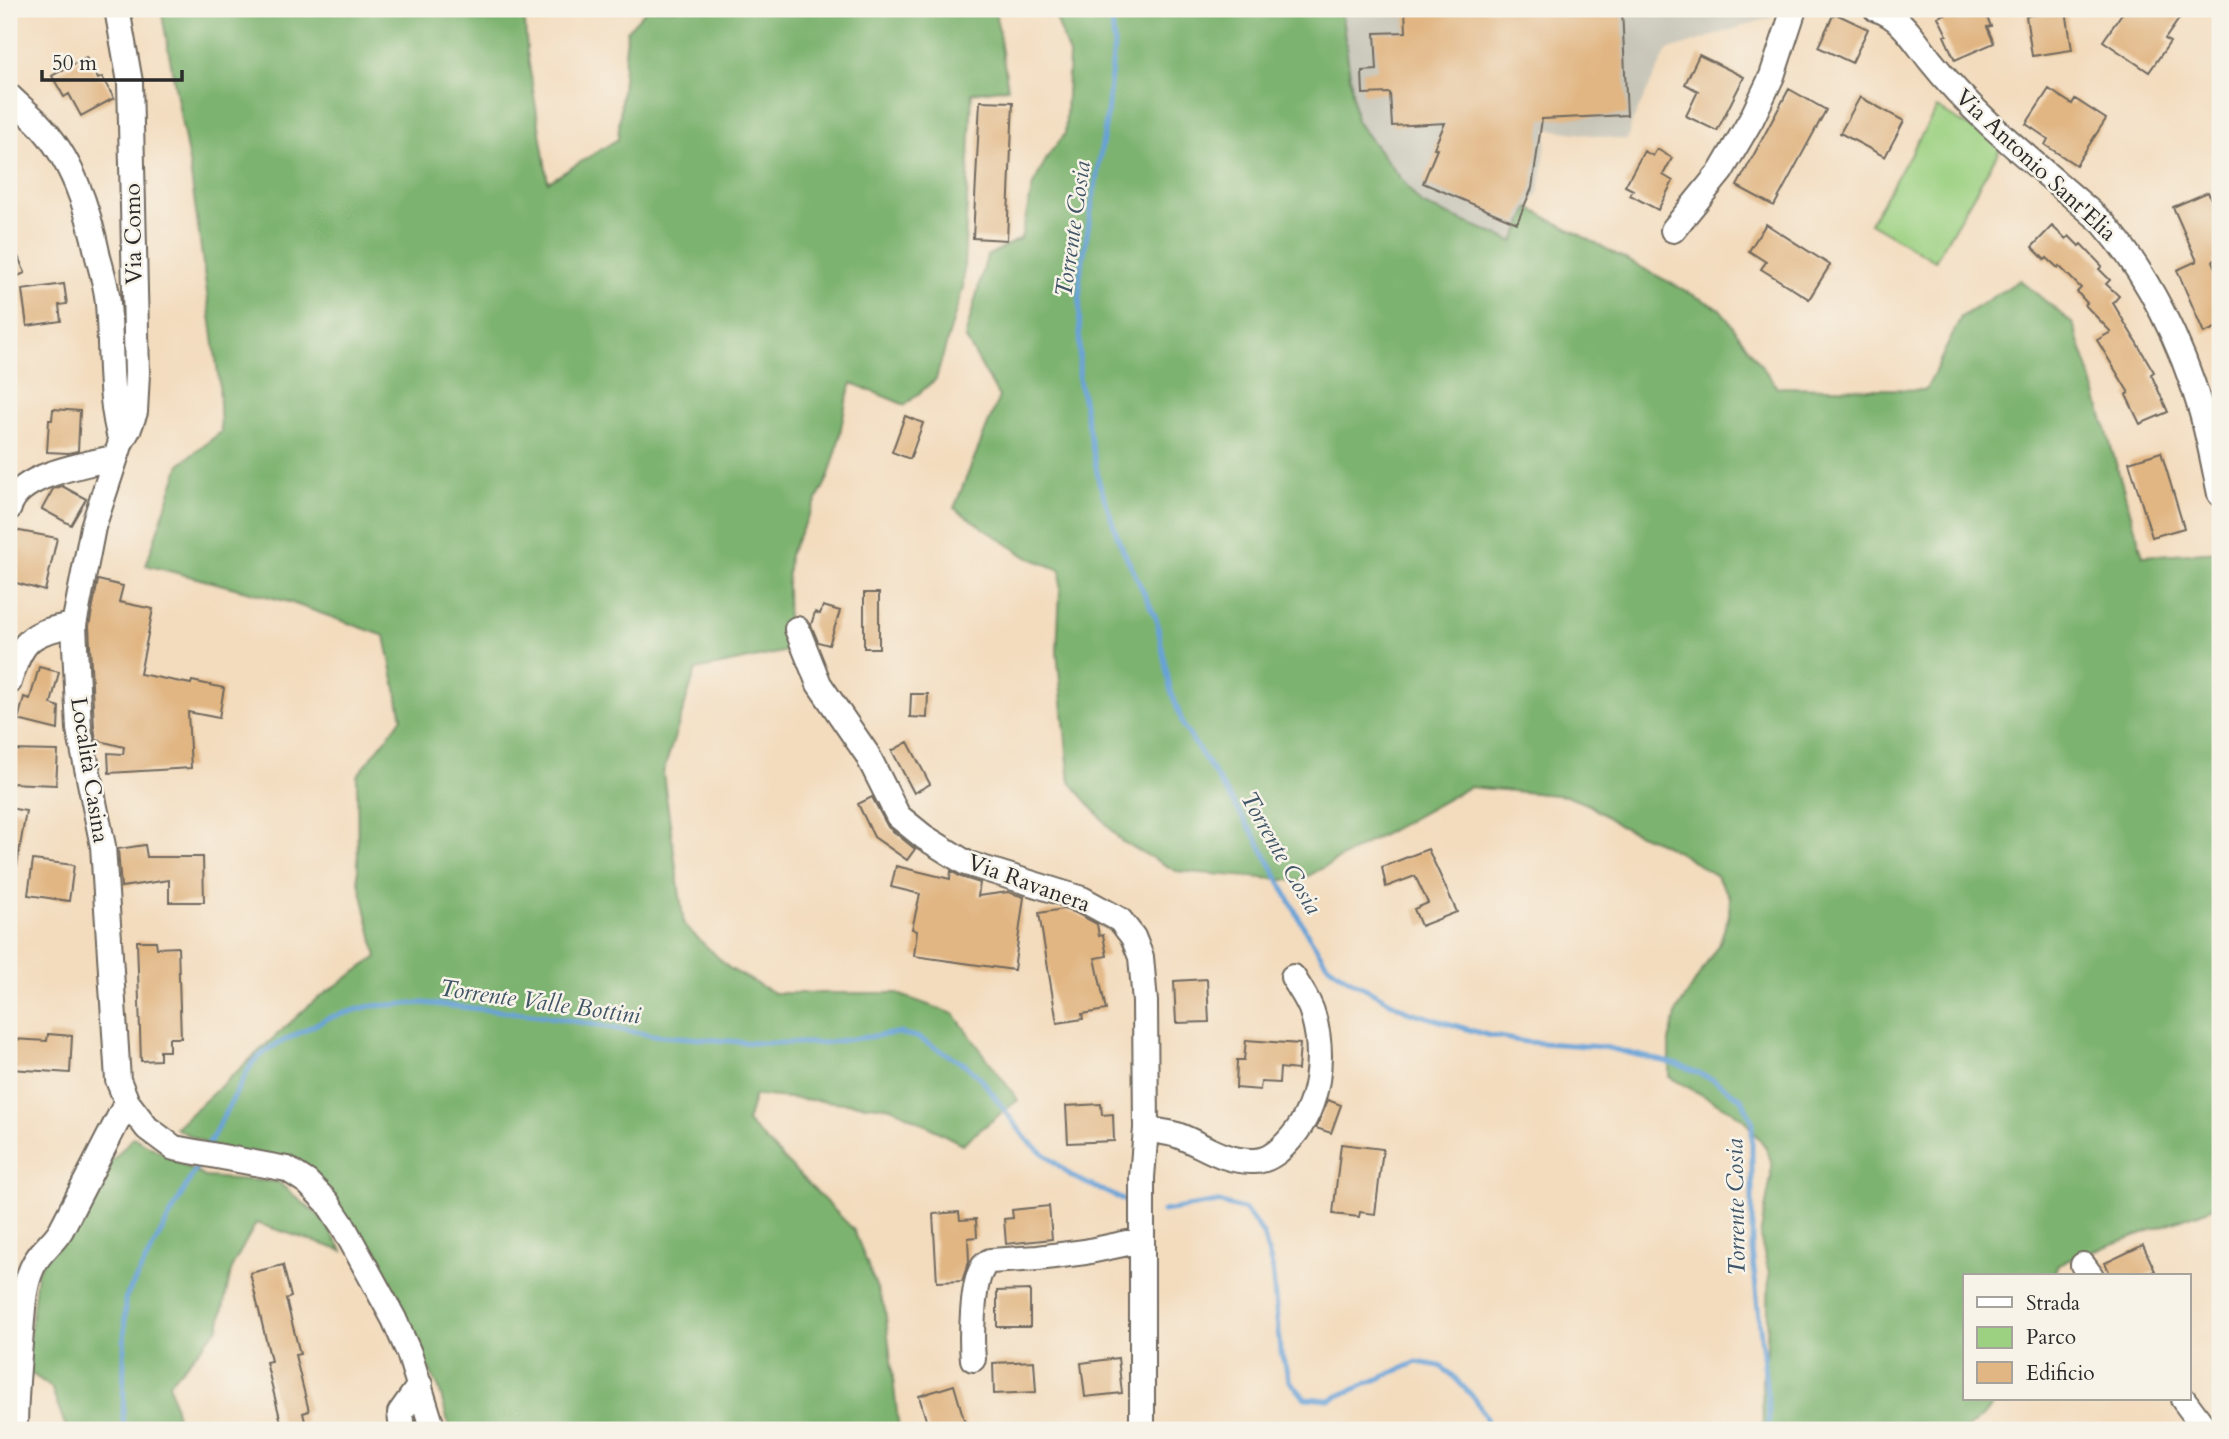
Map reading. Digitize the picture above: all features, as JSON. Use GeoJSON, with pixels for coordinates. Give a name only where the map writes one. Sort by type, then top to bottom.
{"type":"FeatureCollection","features":[{"type":"Feature","properties":{"kind":"street","name":"Via Como"},"geometry":{"type":"LineString","coordinates":[[117,9],[130,82],[136,373],[135,412],[119,450]]}},
{"type":"Feature","properties":{"kind":"street"},"geometry":{"type":"LineString","coordinates":[[1673,230],[1721,171],[1751,120],[1772,76],[1794,9]]}},
{"type":"Feature","properties":{"kind":"street","name":"Via Antonio Sant'Elia"},"geometry":{"type":"LineString","coordinates":[[1882,10],[1897,18],[1955,90],[1978,114],[2094,215],[2120,242],[2143,276],[2187,369],[2201,411],[2220,494]]}},
{"type":"Feature","properties":{"kind":"street"},"geometry":{"type":"LineString","coordinates":[[9,96],[37,122],[54,144],[80,190],[95,240],[108,302],[114,420],[119,450],[24,486],[11,498],[9,508]]}},
{"type":"Feature","properties":{"kind":"street","name":"Località Casina"},"geometry":{"type":"LineString","coordinates":[[119,450],[93,527],[74,625],[79,729],[103,846],[118,1080],[127,1102],[146,1128],[174,1148],[287,1169],[307,1182],[327,1202],[394,1319],[420,1385]]}},
{"type":"Feature","properties":{"kind":"street"},"geometry":{"type":"LineString","coordinates":[[9,682],[20,651],[30,640],[41,632],[74,625]]}},
{"type":"Feature","properties":{"kind":"street","name":"Via Ravanera"},"geometry":{"type":"LineString","coordinates":[[797,629],[819,684],[867,754],[898,816],[966,863],[1082,899],[1120,920],[1133,937],[1142,957],[1146,1129],[1142,1177],[1142,1430]]}},
{"type":"Feature","properties":{"kind":"street"},"geometry":{"type":"LineString","coordinates":[[1146,1129],[1176,1135],[1218,1156],[1237,1161],[1256,1162],[1271,1157],[1284,1147],[1304,1123],[1315,1095],[1318,1067],[1313,1014],[1293,978]]}},
{"type":"Feature","properties":{"kind":"street"},"geometry":{"type":"LineString","coordinates":[[15,1430],[25,1290],[31,1270],[40,1252],[54,1241],[61,1230],[127,1102]]}},
{"type":"Feature","properties":{"kind":"street"},"geometry":{"type":"LineString","coordinates":[[973,1359],[971,1343],[975,1294],[981,1269],[990,1261],[1084,1252],[1142,1231]]}},
{"type":"Feature","properties":{"kind":"street"},"geometry":{"type":"LineString","coordinates":[[402,1430],[400,1413],[420,1385]]}},
{"type":"Feature","properties":{"kind":"street"},"geometry":{"type":"LineString","coordinates":[[420,1385],[433,1430]]}},
{"type":"Feature","properties":{"kind":"street"},"geometry":{"type":"LineString","coordinates":[[2184,1400],[2206,1430]]}},
{"type":"Feature","properties":{"kind":"shaded area"},"geometry":{"type":"Polygon","coordinates":[[[1341,9],[1771,9],[1771,17],[1667,51],[1633,120],[1627,140],[1548,129],[1539,192],[1514,242],[1421,204],[1356,121],[1341,9]]]}},
{"type":"Feature","properties":{"kind":"green space"},"geometry":{"type":"Polygon","coordinates":[[[161,9],[524,9],[527,52],[548,182],[618,139],[627,31],[647,9],[995,9],[1008,88],[972,93],[963,287],[936,379],[905,405],[852,383],[828,478],[789,555],[788,651],[696,670],[663,773],[684,925],[729,968],[774,993],[895,993],[954,1014],[1018,1100],[962,1144],[891,1107],[755,1095],[747,1122],[854,1230],[885,1309],[899,1430],[450,1430],[439,1388],[404,1322],[377,1261],[315,1180],[213,1147],[175,1128],[314,1001],[377,957],[358,878],[357,776],[402,718],[385,636],[289,602],[146,565],[180,464],[221,432],[219,381],[190,168],[161,9]]]}},
{"type":"Feature","properties":{"kind":"green space"},"geometry":{"type":"Polygon","coordinates":[[[1053,9],[1341,9],[1356,121],[1421,204],[1514,242],[1529,208],[1720,309],[1777,387],[1926,390],[1961,317],[2020,280],[2073,324],[2143,556],[2220,551],[2220,1205],[2058,1264],[2054,1274],[1963,1274],[1963,1400],[2000,1400],[1967,1430],[1763,1430],[1762,1381],[1767,1343],[1769,1273],[1760,1237],[1771,1177],[1771,1161],[1765,1146],[1744,1120],[1669,1077],[1669,1041],[1677,1011],[1720,942],[1729,914],[1730,897],[1716,876],[1661,843],[1620,826],[1589,805],[1566,796],[1469,787],[1299,881],[1176,871],[1121,841],[1070,782],[1057,651],[1061,570],[1027,557],[954,508],[999,397],[965,337],[987,256],[1021,238],[1033,185],[1049,154],[1065,134],[1069,55],[1053,9]]]}},
{"type":"Feature","properties":{"kind":"green space"},"geometry":{"type":"Polygon","coordinates":[[[1937,108],[2002,146],[1935,261],[1870,223],[1937,108]]]}},
{"type":"Feature","properties":{"kind":"green space"},"geometry":{"type":"Polygon","coordinates":[[[133,1137],[205,1177],[278,1182],[321,1218],[343,1251],[256,1223],[232,1267],[219,1327],[169,1383],[180,1430],[67,1430],[51,1387],[26,1370],[37,1272],[102,1160],[114,1159],[133,1137]]]}},
{"type":"Feature","properties":{"kind":"building"},"geometry":{"type":"Polygon","coordinates":[[[1405,9],[1622,9],[1627,115],[1542,119],[1532,188],[1517,223],[1423,183],[1445,123],[1392,126],[1390,93],[1363,94],[1362,71],[1377,70],[1375,33],[1406,32],[1405,9]]]}},
{"type":"Feature","properties":{"kind":"building"},"geometry":{"type":"Polygon","coordinates":[[[1956,9],[1983,9],[1991,26],[1987,27],[1994,43],[1955,60],[1938,17],[1956,9]]]}},
{"type":"Feature","properties":{"kind":"building"},"geometry":{"type":"Polygon","coordinates":[[[2125,9],[2186,9],[2165,39],[2170,42],[2149,72],[2103,41],[2125,9]]]}},
{"type":"Feature","properties":{"kind":"building"},"geometry":{"type":"Polygon","coordinates":[[[2066,10],[2072,50],[2032,56],[2026,16],[2066,10]]]}},
{"type":"Feature","properties":{"kind":"building"},"geometry":{"type":"Polygon","coordinates":[[[1834,13],[1868,29],[1852,63],[1818,47],[1834,13]]]}},
{"type":"Feature","properties":{"kind":"building"},"geometry":{"type":"Polygon","coordinates":[[[1699,55],[1744,77],[1717,131],[1686,116],[1698,91],[1685,84],[1699,55]]]}},
{"type":"Feature","properties":{"kind":"building"},"geometry":{"type":"Polygon","coordinates":[[[86,57],[98,79],[102,77],[114,98],[81,116],[69,94],[64,97],[52,76],[86,57]]]}},
{"type":"Feature","properties":{"kind":"building"},"geometry":{"type":"Polygon","coordinates":[[[1789,89],[1826,110],[1774,206],[1737,186],[1789,89]]]}},
{"type":"Feature","properties":{"kind":"building"},"geometry":{"type":"Polygon","coordinates":[[[2049,89],[2072,104],[2075,99],[2106,119],[2076,165],[2045,145],[2048,139],[2026,124],[2049,89]]]}},
{"type":"Feature","properties":{"kind":"building"},"geometry":{"type":"Polygon","coordinates":[[[1860,97],[1904,121],[1885,157],[1840,133],[1860,97]]]}},
{"type":"Feature","properties":{"kind":"building"},"geometry":{"type":"Polygon","coordinates":[[[980,101],[1013,102],[1007,240],[973,238],[980,101]]]}},
{"type":"Feature","properties":{"kind":"building"},"geometry":{"type":"Polygon","coordinates":[[[1657,149],[1672,158],[1663,175],[1673,181],[1658,210],[1630,195],[1633,190],[1625,186],[1644,151],[1653,156],[1657,149]]]}},
{"type":"Feature","properties":{"kind":"building"},"geometry":{"type":"Polygon","coordinates":[[[2208,192],[2220,221],[2220,258],[2213,261],[2220,277],[2220,326],[2204,333],[2177,270],[2197,261],[2173,207],[2208,192]]]}},
{"type":"Feature","properties":{"kind":"building"},"geometry":{"type":"Polygon","coordinates":[[[1766,224],[1830,265],[1809,299],[1761,269],[1766,262],[1749,251],[1766,224]]]}},
{"type":"Feature","properties":{"kind":"building"},"geometry":{"type":"Polygon","coordinates":[[[2052,226],[2066,239],[2069,236],[2079,246],[2081,244],[2102,266],[2099,269],[2110,280],[2106,284],[2119,296],[2113,303],[2154,372],[2151,374],[2168,412],[2140,424],[2126,395],[2129,393],[2097,340],[2111,332],[2085,305],[2087,303],[2077,292],[2081,288],[2059,266],[2058,268],[2047,258],[2045,260],[2032,247],[2052,226]]]}},
{"type":"Feature","properties":{"kind":"building"},"geometry":{"type":"Polygon","coordinates":[[[9,235],[25,273],[9,280],[9,235]]]}},
{"type":"Feature","properties":{"kind":"building"},"geometry":{"type":"Polygon","coordinates":[[[64,284],[67,304],[59,305],[61,321],[27,326],[22,290],[64,284]]]}},
{"type":"Feature","properties":{"kind":"building"},"geometry":{"type":"Polygon","coordinates":[[[53,409],[80,411],[78,451],[47,452],[49,420],[52,420],[53,409]]]}},
{"type":"Feature","properties":{"kind":"building"},"geometry":{"type":"Polygon","coordinates":[[[905,416],[923,423],[910,459],[892,452],[905,416]]]}},
{"type":"Feature","properties":{"kind":"building"},"geometry":{"type":"Polygon","coordinates":[[[2161,452],[2184,528],[2152,537],[2129,462],[2161,452]]]}},
{"type":"Feature","properties":{"kind":"building"},"geometry":{"type":"Polygon","coordinates":[[[62,486],[86,499],[71,525],[42,509],[53,489],[62,486]]]}},
{"type":"Feature","properties":{"kind":"building"},"geometry":{"type":"Polygon","coordinates":[[[9,529],[57,538],[45,591],[9,581],[9,529]]]}},
{"type":"Feature","properties":{"kind":"building"},"geometry":{"type":"Polygon","coordinates":[[[98,580],[123,586],[119,602],[153,609],[140,674],[224,688],[219,718],[188,712],[191,768],[109,773],[108,753],[123,754],[124,747],[96,740],[89,626],[98,580]]]}},
{"type":"Feature","properties":{"kind":"building"},"geometry":{"type":"Polygon","coordinates":[[[864,593],[879,593],[879,648],[864,648],[864,593]]]}},
{"type":"Feature","properties":{"kind":"building"},"geometry":{"type":"Polygon","coordinates":[[[823,606],[840,611],[829,645],[818,642],[811,625],[815,612],[820,614],[823,606]]]}},
{"type":"Feature","properties":{"kind":"building"},"geometry":{"type":"Polygon","coordinates":[[[39,667],[59,672],[51,704],[59,707],[58,730],[18,720],[24,697],[30,699],[39,667]]]}},
{"type":"Feature","properties":{"kind":"building"},"geometry":{"type":"Polygon","coordinates":[[[911,694],[928,694],[927,718],[910,717],[911,694]]]}},
{"type":"Feature","properties":{"kind":"building"},"geometry":{"type":"Polygon","coordinates":[[[908,742],[930,784],[914,793],[892,751],[908,742]]]}},
{"type":"Feature","properties":{"kind":"building"},"geometry":{"type":"Polygon","coordinates":[[[9,750],[58,751],[56,785],[9,783],[9,750]]]}},
{"type":"Feature","properties":{"kind":"building"},"geometry":{"type":"Polygon","coordinates":[[[872,797],[888,827],[915,849],[907,860],[874,837],[858,804],[872,797]]]}},
{"type":"Feature","properties":{"kind":"building"},"geometry":{"type":"Polygon","coordinates":[[[9,808],[26,811],[17,865],[9,864],[9,808]]]}},
{"type":"Feature","properties":{"kind":"building"},"geometry":{"type":"Polygon","coordinates":[[[145,845],[147,857],[203,857],[204,902],[169,902],[169,880],[121,887],[118,849],[145,845]]]}},
{"type":"Feature","properties":{"kind":"building"},"geometry":{"type":"Polygon","coordinates":[[[1428,849],[1457,912],[1421,926],[1414,909],[1428,903],[1415,876],[1386,887],[1382,867],[1428,849]]]}},
{"type":"Feature","properties":{"kind":"building"},"geometry":{"type":"Polygon","coordinates":[[[33,860],[74,865],[69,901],[28,895],[33,860]]]}},
{"type":"Feature","properties":{"kind":"building"},"geometry":{"type":"Polygon","coordinates":[[[896,866],[950,879],[951,871],[980,883],[978,896],[1008,892],[1024,897],[1014,970],[914,956],[917,931],[912,929],[920,894],[891,887],[896,866]]]}},
{"type":"Feature","properties":{"kind":"building"},"geometry":{"type":"Polygon","coordinates":[[[1063,909],[1097,924],[1099,936],[1103,935],[1107,956],[1095,958],[1106,1010],[1082,1014],[1083,1019],[1057,1023],[1039,913],[1063,909]]]}},
{"type":"Feature","properties":{"kind":"building"},"geometry":{"type":"Polygon","coordinates":[[[137,941],[156,941],[157,948],[178,947],[181,1038],[169,1038],[169,1051],[160,1051],[160,1060],[141,1061],[137,941]]]}},
{"type":"Feature","properties":{"kind":"building"},"geometry":{"type":"Polygon","coordinates":[[[1207,979],[1209,1022],[1176,1023],[1174,981],[1207,979]]]}},
{"type":"Feature","properties":{"kind":"building"},"geometry":{"type":"Polygon","coordinates":[[[48,1034],[72,1036],[70,1073],[11,1069],[13,1039],[47,1041],[48,1034]]]}},
{"type":"Feature","properties":{"kind":"building"},"geometry":{"type":"Polygon","coordinates":[[[1246,1040],[1300,1044],[1298,1070],[1280,1068],[1279,1083],[1261,1082],[1260,1090],[1236,1088],[1237,1060],[1244,1060],[1246,1040]]]}},
{"type":"Feature","properties":{"kind":"building"},"geometry":{"type":"Polygon","coordinates":[[[1328,1100],[1341,1105],[1331,1133],[1316,1128],[1328,1100]]]}},
{"type":"Feature","properties":{"kind":"building"},"geometry":{"type":"Polygon","coordinates":[[[1101,1104],[1102,1115],[1113,1114],[1114,1141],[1068,1143],[1066,1106],[1101,1104]]]}},
{"type":"Feature","properties":{"kind":"building"},"geometry":{"type":"Polygon","coordinates":[[[1341,1144],[1383,1149],[1375,1214],[1360,1212],[1359,1217],[1333,1214],[1341,1144]]]}},
{"type":"Feature","properties":{"kind":"building"},"geometry":{"type":"Polygon","coordinates":[[[1049,1206],[1052,1239],[1006,1244],[1004,1219],[1013,1218],[1012,1210],[1049,1206]]]}},
{"type":"Feature","properties":{"kind":"building"},"geometry":{"type":"Polygon","coordinates":[[[959,1212],[960,1220],[976,1219],[977,1237],[968,1238],[969,1261],[962,1281],[937,1282],[933,1214],[959,1212]]]}},
{"type":"Feature","properties":{"kind":"building"},"geometry":{"type":"Polygon","coordinates":[[[2143,1245],[2155,1271],[2148,1274],[2110,1274],[2105,1263],[2143,1245]]]}},
{"type":"Feature","properties":{"kind":"building"},"geometry":{"type":"Polygon","coordinates":[[[283,1265],[291,1297],[286,1299],[300,1354],[295,1355],[309,1411],[303,1413],[307,1430],[283,1430],[266,1362],[271,1361],[250,1273],[283,1265]]]}},
{"type":"Feature","properties":{"kind":"building"},"geometry":{"type":"Polygon","coordinates":[[[1030,1290],[1030,1327],[997,1327],[997,1291],[1030,1290]]]}},
{"type":"Feature","properties":{"kind":"building"},"geometry":{"type":"Polygon","coordinates":[[[1118,1358],[1122,1393],[1085,1397],[1081,1363],[1118,1358]]]}},
{"type":"Feature","properties":{"kind":"building"},"geometry":{"type":"Polygon","coordinates":[[[1034,1361],[1036,1392],[994,1394],[993,1363],[1034,1361]]]}},
{"type":"Feature","properties":{"kind":"building"},"geometry":{"type":"Polygon","coordinates":[[[954,1385],[967,1430],[929,1430],[919,1396],[954,1385]]]}},
{"type":"Feature","properties":{"kind":"waterway","name":"Torrente Cosia"},"geometry":{"type":"LineString","coordinates":[[1111,9],[1114,44],[1107,115],[1080,276],[1079,379],[1099,482],[1119,541],[1156,618],[1170,688],[1184,727],[1258,841],[1308,935],[1327,964],[1345,977],[1407,1011],[1487,1035],[1526,1042],[1604,1047],[1679,1065],[1712,1079],[1742,1099],[1752,1121],[1752,1250],[1769,1413],[1768,1430]]}},
{"type":"Feature","properties":{"kind":"waterway","name":"Torrente Valle Bottini"},"geometry":{"type":"LineString","coordinates":[[207,1147],[252,1063],[270,1048],[328,1018],[370,1006],[423,1003],[540,1015],[651,1035],[755,1043],[822,1043],[898,1033],[917,1037],[966,1065],[982,1080],[1027,1140],[1073,1177],[1132,1204]]}},
{"type":"Feature","properties":{"kind":"waterway","name":"Torrente Valle Bottini"},"geometry":{"type":"LineString","coordinates":[[123,1430],[125,1299],[201,1159]]}},
{"type":"Feature","properties":{"kind":"waterway","name":"Torrente Valle Bottini"},"geometry":{"type":"LineString","coordinates":[[1163,1211],[1218,1202],[1245,1210],[1263,1234],[1272,1267],[1280,1350],[1290,1381],[1305,1398],[1329,1400],[1417,1362],[1440,1366],[1476,1400],[1486,1418],[1488,1430]]}}]}
